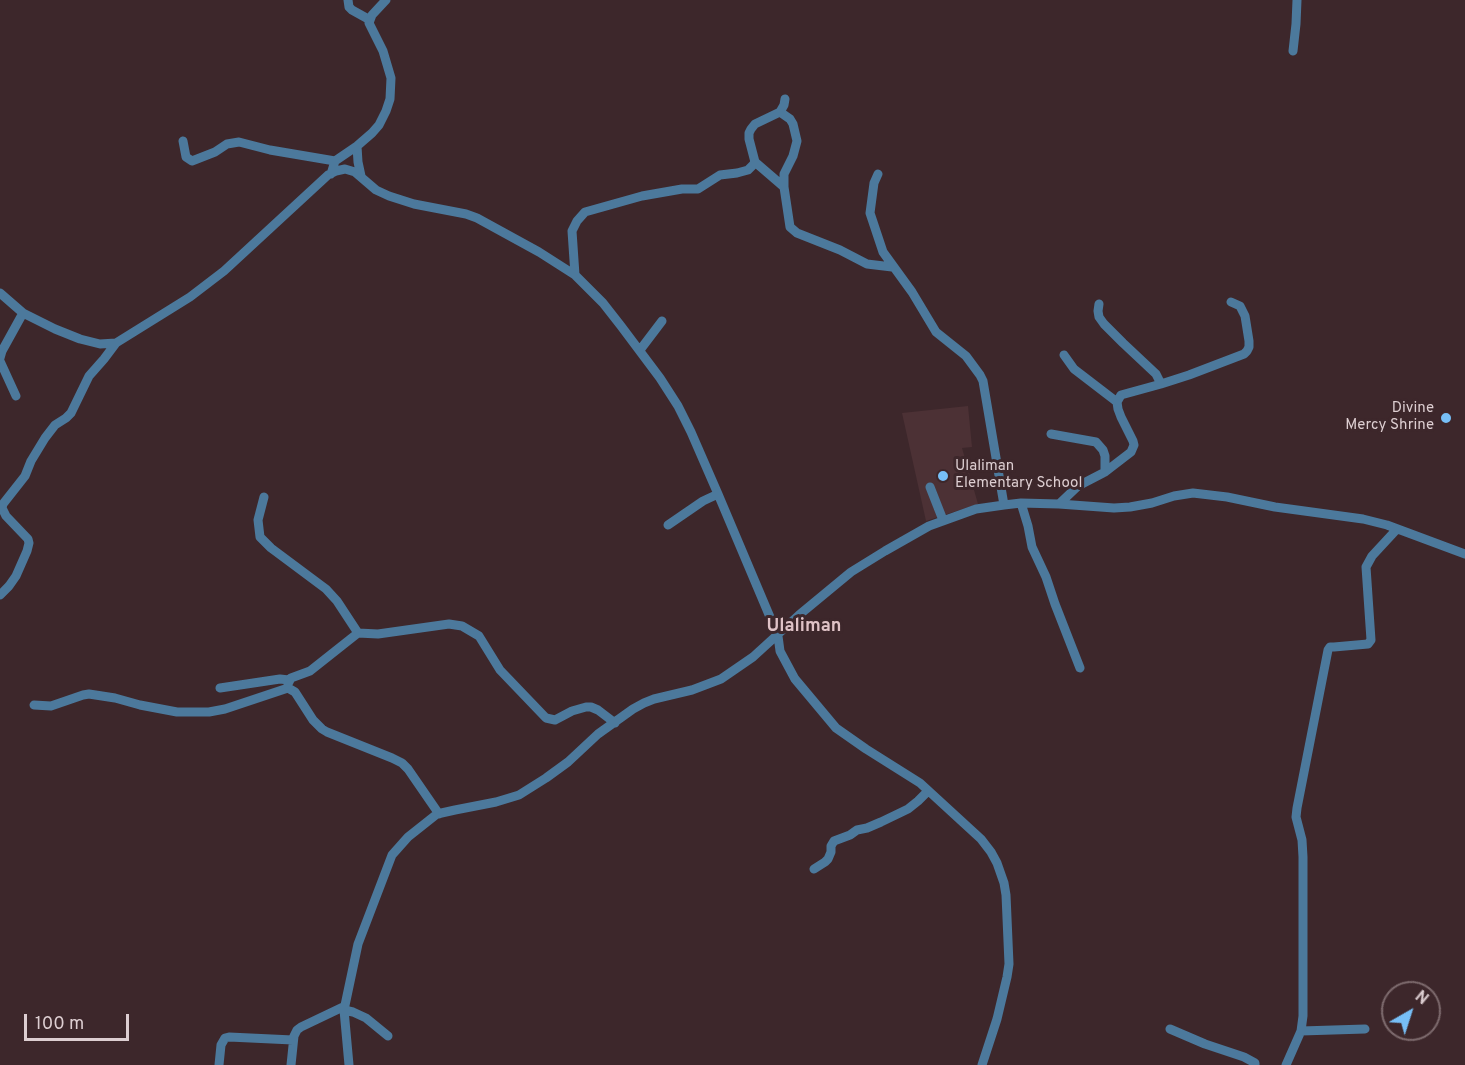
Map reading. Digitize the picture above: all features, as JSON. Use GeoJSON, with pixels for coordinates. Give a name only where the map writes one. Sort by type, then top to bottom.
{"type":"FeatureCollection","features":[{"type":"Feature","properties":{"kind":"street"},"geometry":{"type":"LineString","coordinates":[[348,0],[352,10],[370,20]]}},
{"type":"Feature","properties":{"kind":"street"},"geometry":{"type":"LineString","coordinates":[[331,174],[335,161],[357,146],[379,125],[386,111],[391,78],[383,51],[370,27],[370,20],[375,10],[386,0]]}},
{"type":"Feature","properties":{"kind":"street"},"geometry":{"type":"LineString","coordinates":[[1293,51],[1297,0]]}},
{"type":"Feature","properties":{"kind":"street"},"geometry":{"type":"LineString","coordinates":[[784,187],[755,162],[749,136],[756,124],[780,112],[785,99]]}},
{"type":"Feature","properties":{"kind":"street"},"geometry":{"type":"LineString","coordinates":[[780,112],[793,124],[797,141],[784,174],[790,227],[797,234],[840,250],[867,264],[892,267]]}},
{"type":"Feature","properties":{"kind":"street"},"geometry":{"type":"LineString","coordinates":[[183,141],[186,157],[192,161],[215,153],[227,144],[239,142],[270,150],[335,161]]}},
{"type":"Feature","properties":{"kind":"street"},"geometry":{"type":"LineString","coordinates":[[357,146],[361,176]]}},
{"type":"Feature","properties":{"kind":"street"},"geometry":{"type":"LineString","coordinates":[[575,275],[572,231],[585,212],[642,196],[682,189],[698,189],[720,175],[748,170],[755,162]]}},
{"type":"Feature","properties":{"kind":"street"},"geometry":{"type":"LineString","coordinates":[[0,595],[16,576],[29,543],[6,516],[2,508],[3,504],[25,476],[45,438],[71,413],[89,376],[116,343],[190,297],[216,277],[325,178],[345,169],[361,176],[376,190],[389,196],[477,218],[575,275],[603,303],[660,378],[678,406],[778,636],[780,651],[795,679],[836,728],[920,783],[981,839],[991,852],[1004,883],[1009,964],[982,1065]]}},
{"type":"Feature","properties":{"kind":"street"},"geometry":{"type":"LineString","coordinates":[[878,174],[874,183],[870,213],[883,252],[912,292],[936,332],[966,356],[983,381],[1004,505]]}},
{"type":"Feature","properties":{"kind":"street"},"geometry":{"type":"LineString","coordinates":[[0,293],[23,313],[55,329],[100,344],[116,343]]}},
{"type":"Feature","properties":{"kind":"street"},"geometry":{"type":"LineString","coordinates":[[1059,504],[1078,486],[1105,472],[1129,455],[1134,445],[1121,417],[1118,397],[1208,368],[1247,351],[1249,341],[1245,316],[1240,306],[1231,302]]}},
{"type":"Feature","properties":{"kind":"street"},"geometry":{"type":"LineString","coordinates":[[1099,304],[1098,311],[1104,324],[1156,374],[1161,384]]}},
{"type":"Feature","properties":{"kind":"street"},"geometry":{"type":"LineString","coordinates":[[16,396],[0,359],[23,313]]}},
{"type":"Feature","properties":{"kind":"street"},"geometry":{"type":"LineString","coordinates":[[639,350],[662,321]]}},
{"type":"Feature","properties":{"kind":"street"},"geometry":{"type":"LineString","coordinates":[[1064,355],[1074,369],[1117,402]]}},
{"type":"Feature","properties":{"kind":"street"},"geometry":{"type":"LineString","coordinates":[[1051,434],[1096,442],[1105,456],[1105,472]]}},
{"type":"Feature","properties":{"kind":"street"},"geometry":{"type":"LineString","coordinates":[[930,487],[943,520]]}},
{"type":"Feature","properties":{"kind":"street"},"geometry":{"type":"LineString","coordinates":[[349,1065],[344,1008],[358,944],[392,855],[408,837],[439,814],[519,795],[568,762],[587,743],[633,709],[654,699],[692,690],[721,679],[753,657],[851,572],[912,535],[943,520],[976,510],[1021,503],[1114,508],[1141,505],[1193,493],[1363,519],[1465,554]]}},
{"type":"Feature","properties":{"kind":"street"},"geometry":{"type":"LineString","coordinates":[[668,525],[693,507],[718,494]]}},
{"type":"Feature","properties":{"kind":"street"},"geometry":{"type":"LineString","coordinates":[[264,496],[258,520],[260,537],[271,548],[326,589],[337,601],[358,633]]}},
{"type":"Feature","properties":{"kind":"street"},"geometry":{"type":"LineString","coordinates":[[1021,503],[1032,547],[1046,577],[1080,668]]}},
{"type":"Feature","properties":{"kind":"street"},"geometry":{"type":"LineString","coordinates":[[1286,1065],[1301,1031],[1304,1016],[1303,857],[1302,840],[1296,817],[1328,650],[1334,646],[1368,644],[1371,640],[1366,567],[1372,556],[1397,529]]}},
{"type":"Feature","properties":{"kind":"street"},"geometry":{"type":"LineString","coordinates":[[34,705],[51,705],[89,694],[177,712],[209,712],[289,684],[297,675],[310,671],[358,633],[378,634],[449,624],[462,627],[478,636],[500,670],[546,718],[555,720],[572,711],[591,707],[615,723]]}},
{"type":"Feature","properties":{"kind":"street"},"geometry":{"type":"LineString","coordinates":[[220,688],[283,678],[316,724],[327,732],[402,763],[439,814]]}},
{"type":"Feature","properties":{"kind":"street"},"geometry":{"type":"LineString","coordinates":[[814,869],[828,859],[834,841],[908,809],[928,791]]}},
{"type":"Feature","properties":{"kind":"street"},"geometry":{"type":"LineString","coordinates":[[291,1065],[295,1033],[301,1027],[344,1008],[366,1018],[388,1036]]}},
{"type":"Feature","properties":{"kind":"street"},"geometry":{"type":"LineString","coordinates":[[1170,1029],[1244,1057],[1256,1064]]}},
{"type":"Feature","properties":{"kind":"street"},"geometry":{"type":"LineString","coordinates":[[1301,1031],[1365,1029]]}},
{"type":"Feature","properties":{"kind":"street"},"geometry":{"type":"LineString","coordinates":[[219,1065],[221,1045],[225,1038],[293,1040]]}},
{"type":"Feature","properties":{"kind":"shaded area","name":"Ulaliman Elementary School"},"geometry":{"type":"Polygon","coordinates":[[[968,406],[972,447],[962,448],[978,504],[926,521],[902,413],[968,406]]]}},
{"type":"Feature","properties":{"kind":"place","name":"Divine Mercy Shrine"},"geometry":{"type":"Point","coordinates":[1446,418]}},
{"type":"Feature","properties":{"kind":"place","name":"Ulaliman Elementary School"},"geometry":{"type":"Point","coordinates":[943,476]}},
{"type":"Feature","properties":{"kind":"district","name":"Ulaliman"},"geometry":{"type":"Point","coordinates":[804,627]}}]}
